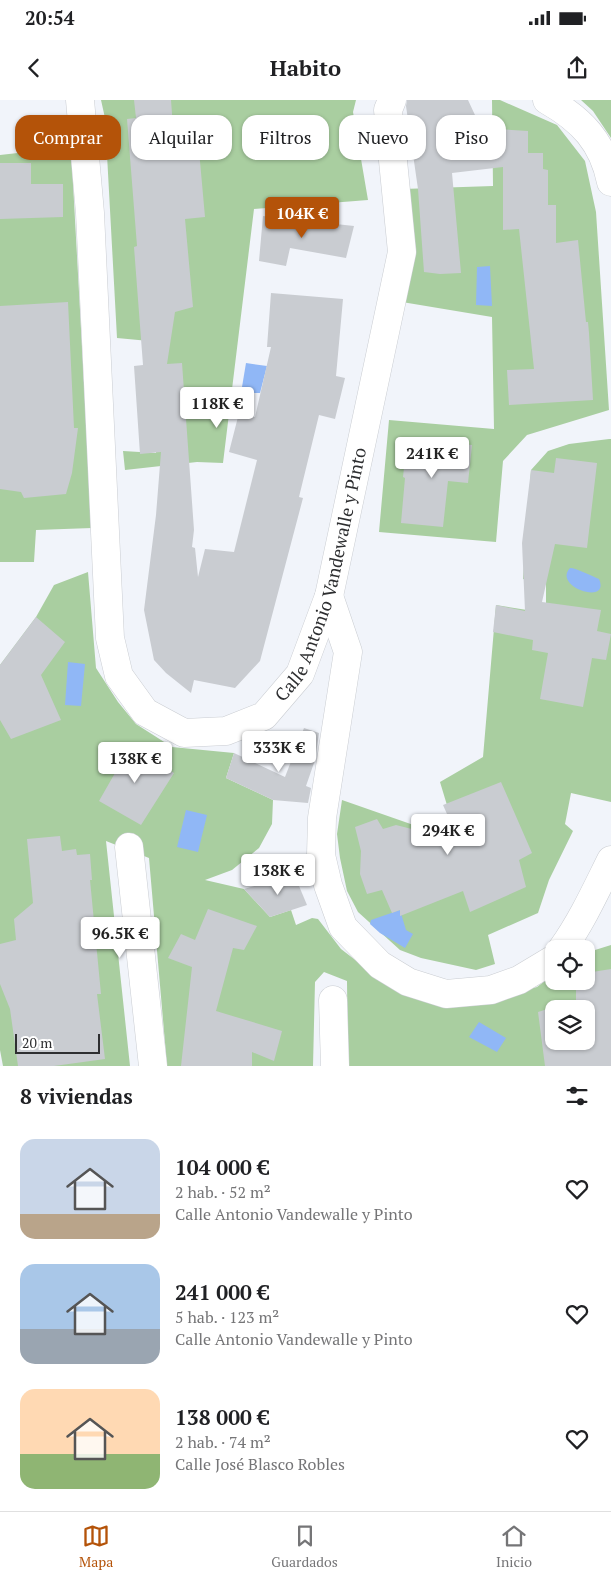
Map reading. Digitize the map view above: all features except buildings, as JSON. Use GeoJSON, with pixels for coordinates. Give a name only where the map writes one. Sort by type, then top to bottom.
{"type":"FeatureCollection","features":[{"type":"Feature","properties":{"kind":"street","name":"Calle Antonio Vandewalle y Pinto"},"geometry":{"type":"LineString","coordinates":[[80,100],[90,214],[110,638],[119,676],[145,712],[184,733],[226,731],[264,716],[300,674],[329,596],[402,252],[388,110],[392,100]]}},
{"type":"Feature","properties":{"kind":"street"},"geometry":{"type":"LineString","coordinates":[[547,100],[566,111],[594,138],[608,165],[611,182]]}},
{"type":"Feature","properties":{"kind":"street"},"geometry":{"type":"LineString","coordinates":[[329,596],[348,652],[322,818],[321,855],[328,885],[343,927],[380,965],[408,982],[446,994],[491,990],[519,980],[545,964]]}},
{"type":"Feature","properties":{"kind":"street"},"geometry":{"type":"LineString","coordinates":[[129,847],[152,1066]]}},
{"type":"Feature","properties":{"kind":"street"},"geometry":{"type":"LineString","coordinates":[[569,940],[611,860]]}},
{"type":"Feature","properties":{"kind":"street"},"geometry":{"type":"LineString","coordinates":[[333,1000],[335,1066]]}},
{"type":"Feature","properties":{"kind":"green space"},"geometry":{"type":"Polygon","coordinates":[[[101,100],[356,100],[354,115],[339,115],[339,160],[361,160],[368,200],[254,209],[223,463],[197,462],[125,470],[123,451],[156,453],[153,365],[149,341],[117,338],[107,160],[121,160],[121,115],[104,115],[101,100]]]}},
{"type":"Feature","properties":{"kind":"green space"},"geometry":{"type":"Polygon","coordinates":[[[492,100],[500,100],[557,125],[585,161],[596,212],[609,410],[527,435],[503,461],[496,542],[379,532],[389,420],[494,429],[492,317],[402,302],[403,189],[493,186],[493,160],[506,160],[506,115],[492,115],[492,100]]]}},
{"type":"Feature","properties":{"kind":"green space"},"geometry":{"type":"Polygon","coordinates":[[[581,100],[611,100],[611,138],[593,111],[581,100]]]}},
{"type":"Feature","properties":{"kind":"green space"},"geometry":{"type":"Polygon","coordinates":[[[15,153],[15,160],[72,160],[92,528],[36,530],[34,562],[0,562],[0,155],[15,153]]]}},
{"type":"Feature","properties":{"kind":"green space"},"geometry":{"type":"Polygon","coordinates":[[[611,439],[611,802],[571,793],[565,824],[573,831],[549,880],[538,913],[488,935],[495,964],[476,970],[421,958],[400,950],[358,912],[347,891],[337,834],[342,800],[445,836],[456,835],[440,782],[483,757],[496,605],[546,613],[546,584],[523,579],[531,470],[548,451],[569,444],[611,439]]]}},
{"type":"Feature","properties":{"kind":"green space"},"geometry":{"type":"Polygon","coordinates":[[[88,572],[96,668],[118,702],[136,724],[172,747],[234,753],[226,778],[273,800],[272,824],[259,848],[232,870],[205,880],[244,889],[270,917],[291,910],[296,925],[312,918],[318,919],[341,949],[389,986],[486,1001],[537,987],[545,981],[545,990],[595,990],[595,950],[611,945],[611,1066],[348,1066],[347,981],[324,972],[315,982],[313,1066],[167,1066],[149,858],[106,841],[130,1066],[3,1066],[0,1050],[0,665],[36,617],[54,585],[88,572]]]}},
{"type":"Feature","properties":{"kind":"water"},"geometry":{"type":"Polygon","coordinates":[[[490,266],[492,306],[476,305],[477,267],[490,266]]]}},
{"type":"Feature","properties":{"kind":"water"},"geometry":{"type":"Polygon","coordinates":[[[246,363],[267,366],[260,393],[241,393],[246,363]]]}},
{"type":"Feature","properties":{"kind":"water"},"geometry":{"type":"Polygon","coordinates":[[[570,568],[599,579],[600,587],[597,591],[590,592],[574,587],[569,582],[567,575],[570,568]]]}},
{"type":"Feature","properties":{"kind":"water"},"geometry":{"type":"Polygon","coordinates":[[[68,662],[85,664],[81,706],[65,705],[68,662]]]}},
{"type":"Feature","properties":{"kind":"water"},"geometry":{"type":"Polygon","coordinates":[[[186,810],[207,815],[198,852],[177,847],[186,810]]]}},
{"type":"Feature","properties":{"kind":"water"},"geometry":{"type":"Polygon","coordinates":[[[400,910],[406,930],[413,934],[405,948],[380,933],[370,924],[371,920],[400,910]]]}},
{"type":"Feature","properties":{"kind":"water"},"geometry":{"type":"Polygon","coordinates":[[[479,1022],[506,1038],[497,1052],[469,1037],[479,1022]]]}}]}
